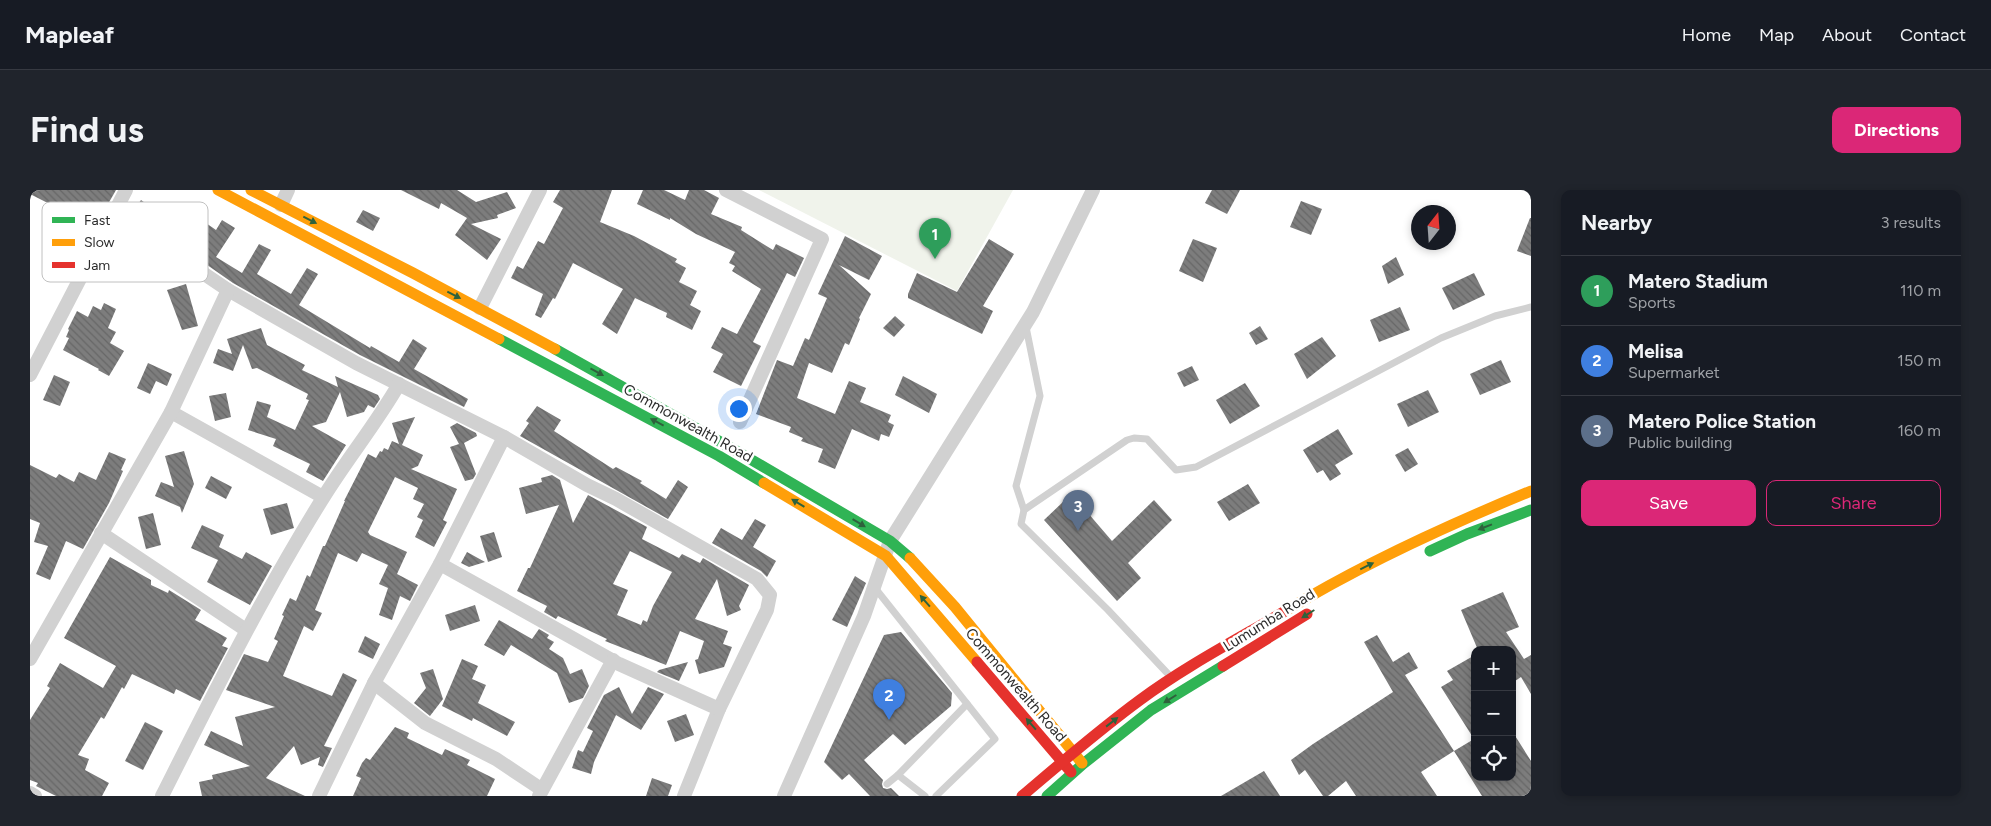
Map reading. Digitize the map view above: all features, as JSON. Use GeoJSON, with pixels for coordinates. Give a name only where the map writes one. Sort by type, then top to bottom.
{"type":"FeatureCollection","features":[{"type":"Feature","properties":{"kind":"main road","name":"Commonwealth Road"},"geometry":{"type":"LineString","coordinates":[[218,190],[719,456],[886,556],[1072,774]]}},
{"type":"Feature","properties":{"kind":"main road","name":"Commonwealth Road"},"geometry":{"type":"LineString","coordinates":[[251,190],[480,308],[729,446],[890,541],[913,561],[955,607],[1083,764]]}},
{"type":"Feature","properties":{"kind":"main road","name":"Lumumba Road"},"geometry":{"type":"LineString","coordinates":[[1062,761],[1141,699],[1172,678],[1324,588],[1470,516],[1531,491]]}},
{"type":"Feature","properties":{"kind":"main road"},"geometry":{"type":"LineString","coordinates":[[1423,555],[1467,534],[1531,510]]}},
{"type":"Feature","properties":{"kind":"main road","name":"Lumumba Road"},"geometry":{"type":"LineString","coordinates":[[1047,796],[1083,764],[1151,710],[1318,608]]}},
{"type":"Feature","properties":{"kind":"main road"},"geometry":{"type":"LineString","coordinates":[[1022,796],[1062,761]]}},
{"type":"Feature","properties":{"kind":"street"},"geometry":{"type":"LineString","coordinates":[[120,202],[126,190]]}},
{"type":"Feature","properties":{"kind":"street"},"geometry":{"type":"LineString","coordinates":[[281,205],[288,190]]}},
{"type":"Feature","properties":{"kind":"street"},"geometry":{"type":"LineString","coordinates":[[480,308],[540,190]]}},
{"type":"Feature","properties":{"kind":"street"},"geometry":{"type":"LineString","coordinates":[[726,190],[822,239],[740,422]]}},
{"type":"Feature","properties":{"kind":"street"},"geometry":{"type":"LineString","coordinates":[[784,796],[864,616],[890,541],[1034,312],[1093,190]]}},
{"type":"Feature","properties":{"kind":"street"},"geometry":{"type":"LineString","coordinates":[[208,276],[228,290],[356,363],[504,437],[587,486],[616,499],[757,579],[770,595],[767,610],[719,709],[684,796]]}},
{"type":"Feature","properties":{"kind":"street"},"geometry":{"type":"LineString","coordinates":[[30,375],[78,282]]}},
{"type":"Feature","properties":{"kind":"street"},"geometry":{"type":"LineString","coordinates":[[30,659],[171,412],[228,290]]}},
{"type":"Feature","properties":{"kind":"street"},"geometry":{"type":"LineString","coordinates":[[162,796],[246,630],[323,497],[400,384]]}},
{"type":"Feature","properties":{"kind":"street"},"geometry":{"type":"LineString","coordinates":[[171,412],[323,497]]}},
{"type":"Feature","properties":{"kind":"street"},"geometry":{"type":"LineString","coordinates":[[319,796],[374,683],[440,564],[504,437]]}},
{"type":"Feature","properties":{"kind":"street"},"geometry":{"type":"LineString","coordinates":[[101,533],[246,630]]}},
{"type":"Feature","properties":{"kind":"street"},"geometry":{"type":"LineString","coordinates":[[440,564],[613,660],[719,709]]}},
{"type":"Feature","properties":{"kind":"street"},"geometry":{"type":"LineString","coordinates":[[374,683],[426,723],[496,759],[540,793],[613,660]]}},
{"type":"Feature","properties":{"kind":"street"},"geometry":{"type":"LineString","coordinates":[[30,793],[35,796]]}},
{"type":"Feature","properties":{"kind":"lane"},"geometry":{"type":"LineString","coordinates":[[1024,510],[1127,440],[1134,438],[1147,439],[1176,470],[1196,467],[1441,338],[1496,316],[1531,307]]}},
{"type":"Feature","properties":{"kind":"lane"},"geometry":{"type":"LineString","coordinates":[[1025,325],[1040,396],[1016,486],[1024,510],[1021,524],[1108,610],[1172,678]]}},
{"type":"Feature","properties":{"kind":"lane"},"geometry":{"type":"LineString","coordinates":[[874,588],[995,739],[936,796]]}},
{"type":"Feature","properties":{"kind":"lane"},"geometry":{"type":"LineString","coordinates":[[887,784],[967,704]]}},
{"type":"Feature","properties":{"kind":"lane"},"geometry":{"type":"LineString","coordinates":[[898,775],[925,796]]}},
{"type":"Feature","properties":{"kind":"shaded area"},"geometry":{"type":"Polygon","coordinates":[[[759,190],[1013,190],[957,291],[759,190]]]}},
{"type":"Feature","properties":{"kind":"building"},"geometry":{"type":"Polygon","coordinates":[[[30,190],[116,190],[109,202],[46,202],[30,194],[30,190]]]}},
{"type":"Feature","properties":{"kind":"building"},"geometry":{"type":"Polygon","coordinates":[[[401,190],[457,190],[476,202],[507,192],[516,208],[497,215],[498,218],[471,224],[501,239],[487,260],[455,235],[467,218],[441,203],[439,209],[401,190]]]}},
{"type":"Feature","properties":{"kind":"building"},"geometry":{"type":"Polygon","coordinates":[[[560,190],[612,190],[600,222],[634,236],[677,259],[675,262],[686,268],[679,282],[697,291],[690,305],[701,311],[692,330],[666,317],[667,313],[635,298],[617,334],[602,324],[623,289],[573,263],[555,299],[553,298],[541,318],[535,315],[543,294],[511,278],[517,266],[523,269],[538,241],[544,244],[563,208],[553,202],[560,190]]]}},
{"type":"Feature","properties":{"kind":"building"},"geometry":{"type":"Polygon","coordinates":[[[643,190],[664,190],[685,200],[689,190],[704,190],[719,198],[711,214],[742,227],[741,230],[773,250],[776,244],[804,258],[795,277],[787,273],[753,342],[761,346],[741,386],[713,372],[723,354],[711,348],[722,327],[737,334],[761,289],[732,271],[735,266],[729,263],[735,252],[696,234],[670,218],[670,220],[637,204],[643,190]]]}},
{"type":"Feature","properties":{"kind":"building"},"geometry":{"type":"Polygon","coordinates":[[[1212,190],[1240,190],[1227,214],[1205,203],[1212,190]]]}},
{"type":"Feature","properties":{"kind":"building"},"geometry":{"type":"Polygon","coordinates":[[[1301,201],[1322,209],[1311,235],[1290,227],[1301,201]]]}},
{"type":"Feature","properties":{"kind":"building"},"geometry":{"type":"Polygon","coordinates":[[[363,210],[380,218],[373,231],[356,222],[363,210]]]}},
{"type":"Feature","properties":{"kind":"building"},"geometry":{"type":"Polygon","coordinates":[[[1531,218],[1531,256],[1517,251],[1531,218]]]}},
{"type":"Feature","properties":{"kind":"building"},"geometry":{"type":"Polygon","coordinates":[[[222,220],[235,228],[216,257],[242,273],[259,244],[271,250],[257,274],[291,294],[307,268],[318,274],[299,305],[370,348],[371,346],[399,362],[413,339],[427,348],[414,369],[468,399],[464,407],[360,355],[233,283],[208,266],[208,224],[216,230],[222,220]]]}},
{"type":"Feature","properties":{"kind":"building"},"geometry":{"type":"Polygon","coordinates":[[[845,236],[882,256],[869,280],[839,265],[871,294],[859,318],[849,345],[845,343],[832,373],[809,363],[797,398],[835,414],[849,381],[866,388],[860,402],[891,415],[888,422],[894,425],[889,437],[881,434],[879,441],[852,429],[835,469],[818,462],[823,449],[801,441],[803,438],[789,432],[791,427],[756,414],[777,360],[793,366],[805,338],[809,340],[827,298],[818,294],[845,236]]]}},
{"type":"Feature","properties":{"kind":"building"},"geometry":{"type":"Polygon","coordinates":[[[989,239],[1014,254],[983,306],[993,311],[982,334],[908,298],[917,273],[957,292],[989,239]]]}},
{"type":"Feature","properties":{"kind":"building"},"geometry":{"type":"Polygon","coordinates":[[[1193,239],[1217,248],[1203,282],[1179,271],[1193,239]]]}},
{"type":"Feature","properties":{"kind":"building"},"geometry":{"type":"Polygon","coordinates":[[[1396,257],[1404,275],[1388,284],[1382,266],[1396,257]]]}},
{"type":"Feature","properties":{"kind":"building"},"geometry":{"type":"Polygon","coordinates":[[[1474,273],[1485,295],[1453,310],[1442,288],[1474,273]]]}},
{"type":"Feature","properties":{"kind":"building"},"geometry":{"type":"Polygon","coordinates":[[[186,284],[198,326],[182,330],[167,290],[186,284]]]}},
{"type":"Feature","properties":{"kind":"building"},"geometry":{"type":"Polygon","coordinates":[[[104,303],[116,309],[108,328],[116,332],[110,343],[124,351],[109,376],[63,350],[69,338],[66,337],[68,329],[77,311],[88,317],[93,306],[101,310],[104,303]]]}},
{"type":"Feature","properties":{"kind":"building"},"geometry":{"type":"Polygon","coordinates":[[[1400,307],[1410,330],[1379,342],[1370,320],[1400,307]]]}},
{"type":"Feature","properties":{"kind":"building"},"geometry":{"type":"Polygon","coordinates":[[[895,316],[905,325],[894,337],[883,328],[895,316]]]}},
{"type":"Feature","properties":{"kind":"building"},"geometry":{"type":"Polygon","coordinates":[[[1260,326],[1268,339],[1256,345],[1249,333],[1260,326]]]}},
{"type":"Feature","properties":{"kind":"building"},"geometry":{"type":"Polygon","coordinates":[[[261,328],[267,345],[305,365],[302,370],[338,387],[335,376],[378,395],[380,399],[374,408],[368,405],[364,412],[347,417],[340,392],[326,422],[312,426],[346,445],[323,481],[306,472],[310,464],[273,446],[276,439],[248,430],[257,401],[271,405],[267,417],[295,430],[309,400],[306,399],[308,394],[257,368],[252,369],[243,345],[233,371],[213,363],[218,349],[232,354],[227,339],[261,328]]]}},
{"type":"Feature","properties":{"kind":"building"},"geometry":{"type":"Polygon","coordinates":[[[1322,337],[1336,356],[1307,379],[1294,354],[1322,337]]]}},
{"type":"Feature","properties":{"kind":"building"},"geometry":{"type":"Polygon","coordinates":[[[1501,360],[1511,382],[1480,395],[1470,374],[1501,360]]]}},
{"type":"Feature","properties":{"kind":"building"},"geometry":{"type":"Polygon","coordinates":[[[148,363],[172,374],[167,386],[156,381],[150,394],[137,388],[148,363]]]}},
{"type":"Feature","properties":{"kind":"building"},"geometry":{"type":"Polygon","coordinates":[[[1192,366],[1199,380],[1184,387],[1177,373],[1192,366]]]}},
{"type":"Feature","properties":{"kind":"building"},"geometry":{"type":"Polygon","coordinates":[[[54,375],[70,382],[60,406],[43,400],[54,375]]]}},
{"type":"Feature","properties":{"kind":"building"},"geometry":{"type":"Polygon","coordinates":[[[903,376],[937,394],[929,413],[895,395],[903,376]]]}},
{"type":"Feature","properties":{"kind":"building"},"geometry":{"type":"Polygon","coordinates":[[[1245,383],[1260,406],[1230,424],[1216,400],[1245,383]]]}},
{"type":"Feature","properties":{"kind":"building"},"geometry":{"type":"Polygon","coordinates":[[[1428,390],[1439,412],[1408,427],[1397,404],[1428,390]]]}},
{"type":"Feature","properties":{"kind":"building"},"geometry":{"type":"Polygon","coordinates":[[[226,393],[231,417],[215,421],[209,396],[226,393]]]}},
{"type":"Feature","properties":{"kind":"building"},"geometry":{"type":"Polygon","coordinates":[[[537,406],[561,420],[554,431],[613,469],[616,467],[642,481],[640,483],[666,499],[678,480],[688,487],[668,519],[520,436],[529,423],[526,421],[537,406]]]}},
{"type":"Feature","properties":{"kind":"building"},"geometry":{"type":"Polygon","coordinates":[[[415,417],[402,445],[423,455],[418,466],[411,469],[457,489],[443,520],[447,522],[434,547],[415,537],[423,520],[417,517],[424,504],[413,499],[418,488],[395,477],[368,532],[370,535],[407,552],[397,574],[418,585],[410,601],[400,596],[392,620],[379,615],[388,588],[379,584],[388,565],[362,553],[357,562],[338,553],[315,610],[322,613],[313,631],[304,626],[283,676],[332,696],[343,673],[357,680],[324,746],[332,748],[323,767],[318,765],[320,757],[301,765],[294,746],[266,778],[305,796],[202,796],[199,782],[213,779],[212,775],[250,766],[204,745],[211,731],[243,746],[235,717],[275,707],[226,690],[244,654],[268,662],[278,641],[274,639],[290,598],[296,601],[307,575],[310,577],[344,501],[368,454],[376,458],[384,448],[388,450],[392,441],[399,444],[392,423],[415,417]]]}},
{"type":"Feature","properties":{"kind":"building"},"geometry":{"type":"Polygon","coordinates":[[[457,423],[476,433],[477,436],[464,443],[476,474],[473,479],[465,481],[450,447],[459,444],[450,427],[457,423]]]}},
{"type":"Feature","properties":{"kind":"building"},"geometry":{"type":"Polygon","coordinates":[[[1338,429],[1353,454],[1335,465],[1341,474],[1330,481],[1323,470],[1317,473],[1303,450],[1338,429]]]}},
{"type":"Feature","properties":{"kind":"building"},"geometry":{"type":"Polygon","coordinates":[[[1408,448],[1418,464],[1405,472],[1395,455],[1408,448]]]}},
{"type":"Feature","properties":{"kind":"building"},"geometry":{"type":"Polygon","coordinates":[[[184,451],[194,484],[182,513],[180,507],[155,496],[161,482],[174,487],[165,456],[184,451]]]}},
{"type":"Feature","properties":{"kind":"building"},"geometry":{"type":"Polygon","coordinates":[[[109,452],[126,459],[121,470],[123,471],[109,503],[83,549],[66,541],[50,580],[36,574],[48,546],[34,542],[40,523],[30,519],[30,465],[56,478],[59,474],[74,482],[79,472],[96,480],[109,452]]]}},
{"type":"Feature","properties":{"kind":"building"},"geometry":{"type":"Polygon","coordinates":[[[552,475],[560,480],[573,523],[588,495],[647,527],[642,539],[679,558],[682,554],[700,563],[703,558],[749,585],[739,606],[741,610],[727,616],[717,579],[695,619],[728,631],[723,644],[732,647],[724,667],[699,674],[695,660],[698,659],[704,641],[680,631],[666,665],[605,641],[607,639],[558,616],[556,619],[544,612],[547,606],[517,591],[528,568],[530,568],[559,505],[526,514],[519,488],[542,482],[541,478],[552,475]],[[630,551],[613,584],[628,590],[617,615],[641,625],[643,620],[647,622],[653,606],[672,572],[630,551]]]}},
{"type":"Feature","properties":{"kind":"building"},"geometry":{"type":"Polygon","coordinates":[[[211,476],[232,487],[226,499],[205,488],[211,476]]]}},
{"type":"Feature","properties":{"kind":"building"},"geometry":{"type":"Polygon","coordinates":[[[1248,484],[1260,503],[1229,521],[1217,502],[1248,484]]]}},
{"type":"Feature","properties":{"kind":"building"},"geometry":{"type":"Polygon","coordinates":[[[1154,500],[1172,520],[1128,563],[1141,578],[1117,601],[1044,520],[1064,501],[1074,511],[1081,505],[1112,541],[1154,500]]]}},
{"type":"Feature","properties":{"kind":"building"},"geometry":{"type":"Polygon","coordinates":[[[287,503],[294,528],[271,535],[263,509],[287,503]]]}},
{"type":"Feature","properties":{"kind":"building"},"geometry":{"type":"Polygon","coordinates":[[[153,513],[161,545],[146,549],[138,517],[153,513]]]}},
{"type":"Feature","properties":{"kind":"building"},"geometry":{"type":"Polygon","coordinates":[[[755,519],[766,525],[753,547],[776,561],[767,577],[761,571],[712,543],[721,528],[742,540],[755,519]]]}},
{"type":"Feature","properties":{"kind":"building"},"geometry":{"type":"Polygon","coordinates":[[[202,525],[224,535],[219,547],[242,559],[246,552],[272,566],[250,605],[207,582],[218,560],[191,548],[202,525]]]}},
{"type":"Feature","properties":{"kind":"building"},"geometry":{"type":"Polygon","coordinates":[[[494,532],[502,557],[488,562],[480,536],[494,532]]]}},
{"type":"Feature","properties":{"kind":"building"},"geometry":{"type":"Polygon","coordinates":[[[467,552],[485,562],[469,567],[461,563],[467,552]]]}},
{"type":"Feature","properties":{"kind":"building"},"geometry":{"type":"Polygon","coordinates":[[[110,557],[151,580],[151,585],[168,593],[169,590],[201,610],[195,620],[227,638],[222,646],[228,648],[200,701],[176,689],[174,694],[132,674],[124,689],[122,687],[104,719],[101,717],[78,755],[89,759],[85,770],[109,783],[102,796],[56,796],[36,786],[38,783],[30,780],[30,720],[50,688],[47,686],[60,663],[103,688],[116,666],[64,638],[110,557]]]}},
{"type":"Feature","properties":{"kind":"building"},"geometry":{"type":"Polygon","coordinates":[[[855,576],[866,583],[847,627],[832,620],[855,576]]]}},
{"type":"Feature","properties":{"kind":"building"},"geometry":{"type":"Polygon","coordinates":[[[1503,592],[1519,627],[1506,632],[1515,646],[1476,646],[1461,610],[1503,592]]]}},
{"type":"Feature","properties":{"kind":"building"},"geometry":{"type":"Polygon","coordinates":[[[475,605],[480,621],[450,631],[445,615],[475,605]]]}},
{"type":"Feature","properties":{"kind":"building"},"geometry":{"type":"Polygon","coordinates":[[[499,620],[532,639],[539,629],[549,635],[547,638],[554,642],[549,649],[563,658],[570,674],[582,669],[589,686],[583,698],[569,703],[557,673],[511,645],[504,656],[484,645],[499,620]]]}},
{"type":"Feature","properties":{"kind":"building"},"geometry":{"type":"Polygon","coordinates":[[[901,632],[952,693],[951,706],[905,745],[893,734],[864,760],[883,780],[883,788],[891,788],[899,796],[870,796],[849,774],[842,780],[824,762],[884,635],[901,632]]]}},
{"type":"Feature","properties":{"kind":"building"},"geometry":{"type":"Polygon","coordinates":[[[1377,635],[1393,662],[1409,652],[1418,668],[1405,675],[1454,751],[1421,772],[1437,796],[1356,796],[1346,781],[1328,796],[1323,796],[1305,770],[1299,775],[1291,760],[1393,692],[1364,642],[1377,635]]]}},
{"type":"Feature","properties":{"kind":"building"},"geometry":{"type":"Polygon","coordinates":[[[365,636],[380,644],[373,659],[358,652],[365,636]]]}},
{"type":"Feature","properties":{"kind":"building"},"geometry":{"type":"Polygon","coordinates":[[[1516,647],[1524,659],[1531,655],[1531,694],[1521,677],[1516,680],[1516,647]]]}},
{"type":"Feature","properties":{"kind":"building"},"geometry":{"type":"Polygon","coordinates":[[[1471,657],[1471,734],[1441,687],[1453,680],[1447,671],[1471,657]]]}},
{"type":"Feature","properties":{"kind":"building"},"geometry":{"type":"Polygon","coordinates":[[[462,659],[478,666],[472,679],[486,685],[478,703],[515,722],[507,736],[473,718],[472,721],[442,706],[462,659]]]}},
{"type":"Feature","properties":{"kind":"building"},"geometry":{"type":"Polygon","coordinates":[[[688,662],[679,681],[657,672],[659,670],[688,662]]]}},
{"type":"Feature","properties":{"kind":"building"},"geometry":{"type":"Polygon","coordinates":[[[433,669],[443,699],[430,716],[414,703],[426,688],[420,673],[433,669]]]}},
{"type":"Feature","properties":{"kind":"building"},"geometry":{"type":"Polygon","coordinates":[[[619,687],[632,714],[648,687],[664,694],[641,730],[616,715],[594,762],[591,774],[572,768],[578,750],[583,752],[593,731],[587,728],[604,695],[619,687]]]}},
{"type":"Feature","properties":{"kind":"building"},"geometry":{"type":"Polygon","coordinates":[[[686,714],[694,735],[675,742],[667,721],[686,714]]]}},
{"type":"Feature","properties":{"kind":"building"},"geometry":{"type":"Polygon","coordinates":[[[145,722],[163,731],[143,770],[125,761],[145,722]]]}},
{"type":"Feature","properties":{"kind":"building"},"geometry":{"type":"Polygon","coordinates":[[[395,727],[409,733],[407,738],[442,755],[445,749],[470,760],[467,765],[495,779],[487,796],[353,796],[361,778],[356,776],[362,763],[366,758],[370,760],[395,727]]]}},
{"type":"Feature","properties":{"kind":"building"},"geometry":{"type":"Polygon","coordinates":[[[1516,737],[1531,761],[1531,796],[1482,796],[1473,781],[1516,781],[1516,737]]]}},
{"type":"Feature","properties":{"kind":"building"},"geometry":{"type":"Polygon","coordinates":[[[1471,741],[1471,778],[1454,751],[1471,741]]]}},
{"type":"Feature","properties":{"kind":"building"},"geometry":{"type":"Polygon","coordinates":[[[1264,771],[1280,796],[1221,796],[1264,771]]]}},
{"type":"Feature","properties":{"kind":"building"},"geometry":{"type":"Polygon","coordinates":[[[652,778],[672,785],[668,796],[646,796],[652,778]]]}},
{"type":"Feature","properties":{"kind":"traffic: fast"},"geometry":{"type":"LineString","coordinates":[[499,339],[719,456],[764,483]]}},
{"type":"Feature","properties":{"kind":"traffic: fast"},"geometry":{"type":"LineString","coordinates":[[555,349],[733,449],[890,541],[910,558]]}},
{"type":"Feature","properties":{"kind":"traffic: fast"},"geometry":{"type":"LineString","coordinates":[[1430,551],[1467,534],[1531,510]]}},
{"type":"Feature","properties":{"kind":"traffic: fast"},"geometry":{"type":"LineString","coordinates":[[1047,796],[1083,764],[1151,710],[1223,666]]}},
{"type":"Feature","properties":{"kind":"traffic: slow"},"geometry":{"type":"LineString","coordinates":[[218,190],[499,339]]}},
{"type":"Feature","properties":{"kind":"traffic: slow"},"geometry":{"type":"LineString","coordinates":[[251,190],[413,273],[555,349]]}},
{"type":"Feature","properties":{"kind":"traffic: slow"},"geometry":{"type":"LineString","coordinates":[[764,483],[886,556],[977,662]]}},
{"type":"Feature","properties":{"kind":"traffic: slow"},"geometry":{"type":"LineString","coordinates":[[1287,610],[1376,561],[1469,517],[1531,491]]}},
{"type":"Feature","properties":{"kind":"traffic: slow"},"geometry":{"type":"LineString","coordinates":[[910,558],[955,607],[1082,763]]}},
{"type":"Feature","properties":{"kind":"traffic: jam"},"geometry":{"type":"LineString","coordinates":[[1022,796],[1125,711],[1194,664],[1287,610]]}},
{"type":"Feature","properties":{"kind":"traffic: jam"},"geometry":{"type":"LineString","coordinates":[[1223,666],[1307,614]]}},
{"type":"Feature","properties":{"kind":"traffic: jam"},"geometry":{"type":"LineString","coordinates":[[977,662],[1071,772]]}},
{"type":"Feature","properties":{"kind":"place","name":"Matero Stadium"},"geometry":{"type":"Point","coordinates":[935,259]}},
{"type":"Feature","properties":{"kind":"place","name":"Matero Police Station"},"geometry":{"type":"Point","coordinates":[1078,531]}},
{"type":"Feature","properties":{"kind":"place","name":"Melisa"},"geometry":{"type":"Point","coordinates":[889,720]}}]}
